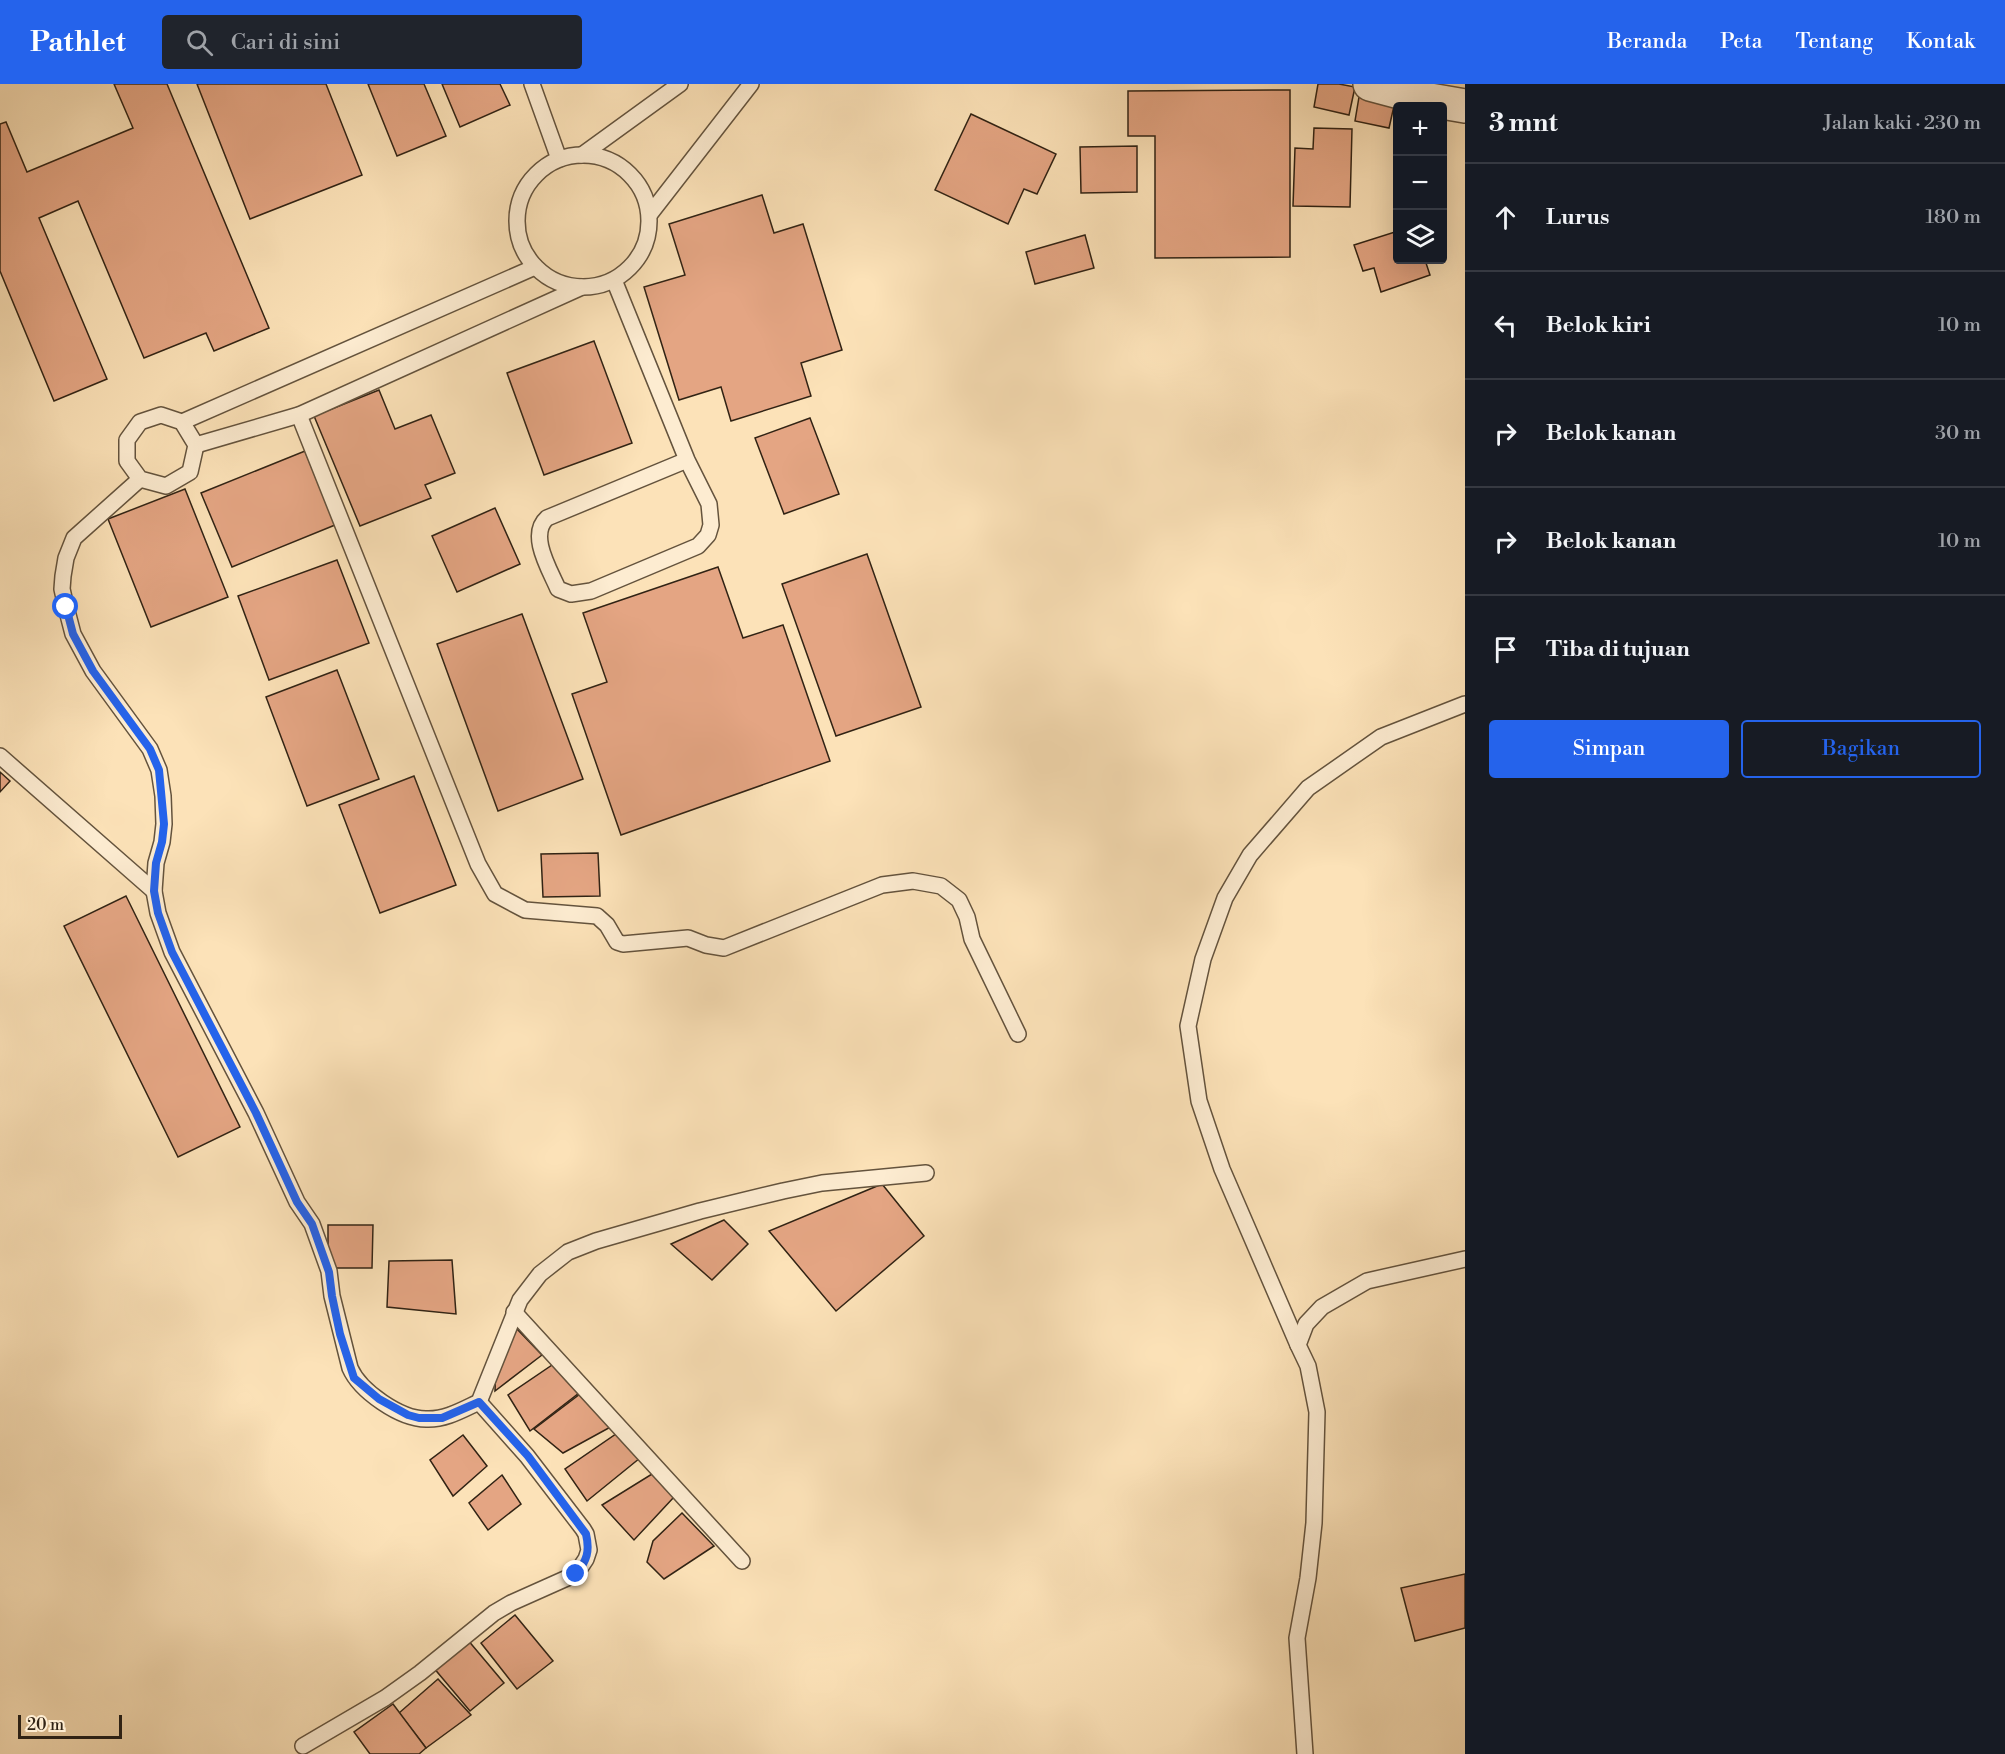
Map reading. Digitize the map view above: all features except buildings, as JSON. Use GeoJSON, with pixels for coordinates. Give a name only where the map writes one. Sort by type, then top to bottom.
{"type":"FeatureCollection","features":[{"type":"Feature","properties":{"kind":"street"},"geometry":{"type":"LineString","coordinates":[[1370,84],[1430,100],[1465,106]]}},
{"type":"Feature","properties":{"kind":"lane"},"geometry":{"type":"LineString","coordinates":[[532,84],[560,159]]}},
{"type":"Feature","properties":{"kind":"lane"},"geometry":{"type":"LineString","coordinates":[[582,155],[680,84]]}},
{"type":"Feature","properties":{"kind":"lane"},"geometry":{"type":"LineString","coordinates":[[650,214],[751,84]]}},
{"type":"Feature","properties":{"kind":"lane"},"geometry":{"type":"LineString","coordinates":[[196,445],[299,415],[582,287],[614,280],[635,264],[647,241],[650,214],[642,191],[628,172],[607,159],[582,155],[560,159],[537,173],[522,194],[516,219],[520,245],[535,267],[556,282],[582,287]]}},
{"type":"Feature","properties":{"kind":"lane"},"geometry":{"type":"LineString","coordinates":[[182,422],[535,267]]}},
{"type":"Feature","properties":{"kind":"lane"},"geometry":{"type":"LineString","coordinates":[[614,280],[687,460],[711,510],[711,525],[708,536],[703,542],[682,553],[591,591],[571,594],[558,589],[540,541],[541,523],[547,518],[687,460]]}},
{"type":"Feature","properties":{"kind":"lane"},"geometry":{"type":"LineString","coordinates":[[161,415],[182,422],[196,445],[190,472],[166,486],[140,479],[127,461],[127,440],[140,422],[161,415]]}},
{"type":"Feature","properties":{"kind":"lane"},"geometry":{"type":"LineString","coordinates":[[299,415],[478,864],[495,894],[525,910],[597,916],[607,925],[617,942],[623,944],[688,938],[706,945],[724,948],[882,885],[913,881],[941,886],[959,900],[967,917],[972,939],[1018,1034]]}},
{"type":"Feature","properties":{"kind":"lane"},"geometry":{"type":"LineString","coordinates":[[140,479],[74,538],[66,558],[62,589],[73,634],[93,671],[150,749],[159,770],[164,824],[156,863],[154,891],[158,913],[172,952],[256,1113],[297,1202],[312,1224],[329,1272],[338,1325],[354,1378],[379,1399],[408,1415],[419,1418],[442,1418],[479,1402],[514,1312],[527,1288],[548,1267],[568,1252],[596,1241],[700,1211],[783,1191],[822,1183],[926,1173]]}},
{"type":"Feature","properties":{"kind":"lane"},"geometry":{"type":"LineString","coordinates":[[1305,1754],[1298,1638],[1314,1523],[1317,1412],[1308,1366],[1222,1169],[1199,1101],[1188,1026],[1203,959],[1225,898],[1250,855],[1308,788],[1381,736],[1465,704]]}},
{"type":"Feature","properties":{"kind":"lane"},"geometry":{"type":"LineString","coordinates":[[0,756],[154,891]]}},
{"type":"Feature","properties":{"kind":"lane"},"geometry":{"type":"LineString","coordinates":[[1298,1345],[1306,1324],[1322,1307],[1367,1281],[1465,1259]]}},
{"type":"Feature","properties":{"kind":"lane"},"geometry":{"type":"LineString","coordinates":[[514,1312],[742,1561]]}},
{"type":"Feature","properties":{"kind":"lane"},"geometry":{"type":"LineString","coordinates":[[303,1746],[385,1698],[494,1613],[576,1574],[586,1559],[589,1550],[583,1529],[528,1456],[479,1402]]}},
{"type":"Feature","properties":{"kind":"route"},"geometry":{"type":"LineString","coordinates":[[66,607],[73,634],[93,671],[150,749],[159,770],[164,824],[156,863],[154,891],[158,913],[172,952],[256,1113],[297,1202],[312,1224],[329,1272],[340,1334],[354,1378],[365,1389],[393,1408],[419,1418],[442,1418],[479,1402],[528,1456],[586,1534],[589,1550],[582,1567],[576,1574]]}}]}
